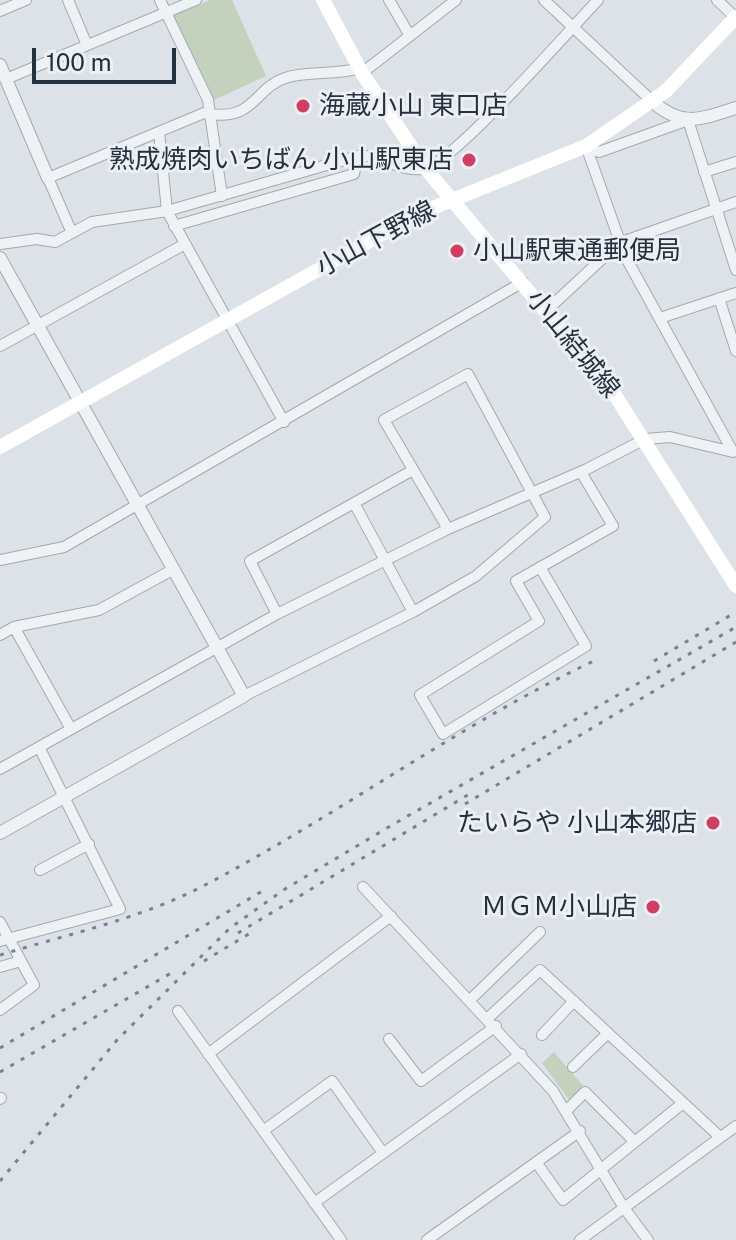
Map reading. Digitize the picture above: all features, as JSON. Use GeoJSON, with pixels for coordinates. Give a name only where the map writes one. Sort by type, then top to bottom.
{"type":"FeatureCollection","features":[{"type":"Feature","properties":{"kind":"main road","name":"小山結城線"},"geometry":{"type":"LineString","coordinates":[[323,0],[360,70],[426,169],[613,392],[733,582]]}},
{"type":"Feature","properties":{"kind":"main road","name":"小山下野線"},"geometry":{"type":"LineString","coordinates":[[0,447],[420,213],[586,146],[653,102],[736,17]]}},
{"type":"Feature","properties":{"kind":"street"},"geometry":{"type":"LineString","coordinates":[[0,11],[26,0]]}},
{"type":"Feature","properties":{"kind":"street"},"geometry":{"type":"LineString","coordinates":[[68,0],[87,45]]}},
{"type":"Feature","properties":{"kind":"street"},"geometry":{"type":"LineString","coordinates":[[160,0],[208,100],[225,195],[231,210]]}},
{"type":"Feature","properties":{"kind":"street"},"geometry":{"type":"LineString","coordinates":[[5,88],[87,45],[196,0]]}},
{"type":"Feature","properties":{"kind":"street"},"geometry":{"type":"LineString","coordinates":[[389,0],[410,36]]}},
{"type":"Feature","properties":{"kind":"street"},"geometry":{"type":"LineString","coordinates":[[48,178],[204,113],[228,115],[250,107],[284,78],[360,70],[456,0]]}},
{"type":"Feature","properties":{"kind":"street"},"geometry":{"type":"LineString","coordinates":[[544,0],[667,114],[688,120]]}},
{"type":"Feature","properties":{"kind":"street"},"geometry":{"type":"LineString","coordinates":[[0,244],[37,239],[55,242],[92,222],[167,211],[358,156],[369,155],[402,169],[426,169],[482,124],[598,0]]}},
{"type":"Feature","properties":{"kind":"street"},"geometry":{"type":"LineString","coordinates":[[717,0],[736,17]]}},
{"type":"Feature","properties":{"kind":"street"},"geometry":{"type":"LineString","coordinates":[[0,65],[5,88],[72,233]]}},
{"type":"Feature","properties":{"kind":"street"},"geometry":{"type":"LineString","coordinates":[[586,146],[599,152],[688,120],[736,108]]}},
{"type":"Feature","properties":{"kind":"street"},"geometry":{"type":"LineString","coordinates":[[688,120],[736,270]]}},
{"type":"Feature","properties":{"kind":"street"},"geometry":{"type":"LineString","coordinates":[[159,132],[167,211],[284,422]]}},
{"type":"Feature","properties":{"kind":"street"},"geometry":{"type":"LineString","coordinates":[[1,767],[277,614],[448,529],[581,472],[645,439],[670,437],[733,452],[619,243],[586,146]]}},
{"type":"Feature","properties":{"kind":"street"},"geometry":{"type":"LineString","coordinates":[[174,226],[354,174],[358,156]]}},
{"type":"Feature","properties":{"kind":"street"},"geometry":{"type":"LineString","coordinates":[[704,172],[736,162]]}},
{"type":"Feature","properties":{"kind":"street"},"geometry":{"type":"LineString","coordinates":[[546,311],[619,243],[736,202]]}},
{"type":"Feature","properties":{"kind":"street"},"geometry":{"type":"LineString","coordinates":[[0,346],[185,244]]}},
{"type":"Feature","properties":{"kind":"street"},"geometry":{"type":"LineString","coordinates":[[0,258],[244,696]]}},
{"type":"Feature","properties":{"kind":"street"},"geometry":{"type":"LineString","coordinates":[[0,560],[64,547],[523,282]]}},
{"type":"Feature","properties":{"kind":"street"},"geometry":{"type":"LineString","coordinates":[[660,318],[736,293]]}},
{"type":"Feature","properties":{"kind":"street"},"geometry":{"type":"LineString","coordinates":[[719,298],[736,351]]}},
{"type":"Feature","properties":{"kind":"street"},"geometry":{"type":"LineString","coordinates":[[0,833],[244,696],[413,612],[476,576],[545,517],[535,492],[468,374],[384,420],[448,529]]}},
{"type":"Feature","properties":{"kind":"street"},"geometry":{"type":"LineString","coordinates":[[277,614],[250,561],[413,470]]}},
{"type":"Feature","properties":{"kind":"street"},"geometry":{"type":"LineString","coordinates":[[540,567],[586,646],[443,734],[420,695],[539,621],[516,581],[540,567],[613,526],[581,472]]}},
{"type":"Feature","properties":{"kind":"street"},"geometry":{"type":"LineString","coordinates":[[354,503],[413,612]]}},
{"type":"Feature","properties":{"kind":"street"},"geometry":{"type":"LineString","coordinates":[[0,635],[14,627],[99,610],[174,569]]}},
{"type":"Feature","properties":{"kind":"street"},"geometry":{"type":"LineString","coordinates":[[14,627],[71,729]]}},
{"type":"Feature","properties":{"kind":"street"},"geometry":{"type":"LineString","coordinates":[[4,940],[120,909],[39,747]]}},
{"type":"Feature","properties":{"kind":"street"},"geometry":{"type":"LineString","coordinates":[[40,870],[89,844]]}},
{"type":"Feature","properties":{"kind":"street"},"geometry":{"type":"LineString","coordinates":[[363,887],[521,1054],[580,1131],[624,1208],[648,1240]]}},
{"type":"Feature","properties":{"kind":"street"},"geometry":{"type":"LineString","coordinates":[[208,1054],[391,916]]}},
{"type":"Feature","properties":{"kind":"street"},"geometry":{"type":"LineString","coordinates":[[0,922],[4,940],[21,961],[34,985],[0,1010]]}},
{"type":"Feature","properties":{"kind":"street"},"geometry":{"type":"LineString","coordinates":[[471,999],[540,932]]}},
{"type":"Feature","properties":{"kind":"street"},"geometry":{"type":"LineString","coordinates":[[0,967],[21,961]]}},
{"type":"Feature","properties":{"kind":"street"},"geometry":{"type":"LineString","coordinates":[[389,1039],[421,1081],[492,1022],[540,970],[720,1137]]}},
{"type":"Feature","properties":{"kind":"street"},"geometry":{"type":"LineString","coordinates":[[542,1035],[574,1001]]}},
{"type":"Feature","properties":{"kind":"street"},"geometry":{"type":"LineString","coordinates":[[178,1011],[341,1240]]}},
{"type":"Feature","properties":{"kind":"street"},"geometry":{"type":"LineString","coordinates":[[573,1067],[608,1033]]}},
{"type":"Feature","properties":{"kind":"street"},"geometry":{"type":"LineString","coordinates":[[314,1203],[521,1054]]}},
{"type":"Feature","properties":{"kind":"street"},"geometry":{"type":"LineString","coordinates":[[263,1131],[332,1081],[383,1153]]}},
{"type":"Feature","properties":{"kind":"street"},"geometry":{"type":"LineString","coordinates":[[566,1111],[585,1092],[635,1142]]}},
{"type":"Feature","properties":{"kind":"street"},"geometry":{"type":"LineString","coordinates":[[536,1162],[563,1200],[683,1103]]}},
{"type":"Feature","properties":{"kind":"street"},"geometry":{"type":"LineString","coordinates":[[580,1240],[736,1126]]}},
{"type":"Feature","properties":{"kind":"street"},"geometry":{"type":"LineString","coordinates":[[427,1240],[580,1131]]}},
{"type":"Feature","properties":{"kind":"green space"},"geometry":{"type":"Polygon","coordinates":[[[210,0],[232,0],[266,76],[212,101],[173,21],[175,15],[210,0]]]}},
{"type":"Feature","properties":{"kind":"green space"},"geometry":{"type":"Polygon","coordinates":[[[554,1052],[584,1087],[570,1101],[542,1063],[554,1052]]]}},
{"type":"Feature","properties":{"kind":"railway"},"geometry":{"type":"LineString","coordinates":[[654,661],[736,612]]}},
{"type":"Feature","properties":{"kind":"railway"},"geometry":{"type":"LineString","coordinates":[[0,1181],[117,1040],[230,928],[285,889],[387,828],[736,627]]}},
{"type":"Feature","properties":{"kind":"railway"},"geometry":{"type":"LineString","coordinates":[[465,804],[736,642]]}},
{"type":"Feature","properties":{"kind":"railway"},"geometry":{"type":"LineString","coordinates":[[0,955],[132,916],[183,896],[256,857],[498,711],[598,659]]}},
{"type":"Feature","properties":{"kind":"railway"},"geometry":{"type":"LineString","coordinates":[[238,933],[471,793]]}},
{"type":"Feature","properties":{"kind":"railway"},"geometry":{"type":"LineString","coordinates":[[0,1048],[264,890]]}},
{"type":"Feature","properties":{"kind":"railway"},"geometry":{"type":"LineString","coordinates":[[204,961],[252,932]]}},
{"type":"Feature","properties":{"kind":"railway"},"geometry":{"type":"LineString","coordinates":[[0,1072],[173,972]]}},
{"type":"Feature","properties":{"kind":"place","name":"海蔵小山 東口店"},"geometry":{"type":"Point","coordinates":[303,106]}},
{"type":"Feature","properties":{"kind":"place","name":"熟成焼肉いちばん 小山駅東店"},"geometry":{"type":"Point","coordinates":[469,160]}},
{"type":"Feature","properties":{"kind":"place","name":"小山駅東通郵便局"},"geometry":{"type":"Point","coordinates":[457,251]}},
{"type":"Feature","properties":{"kind":"place","name":"たいらや 小山本郷店"},"geometry":{"type":"Point","coordinates":[713,823]}},
{"type":"Feature","properties":{"kind":"place","name":"ＭＧＭ小山店"},"geometry":{"type":"Point","coordinates":[653,907]}}]}
